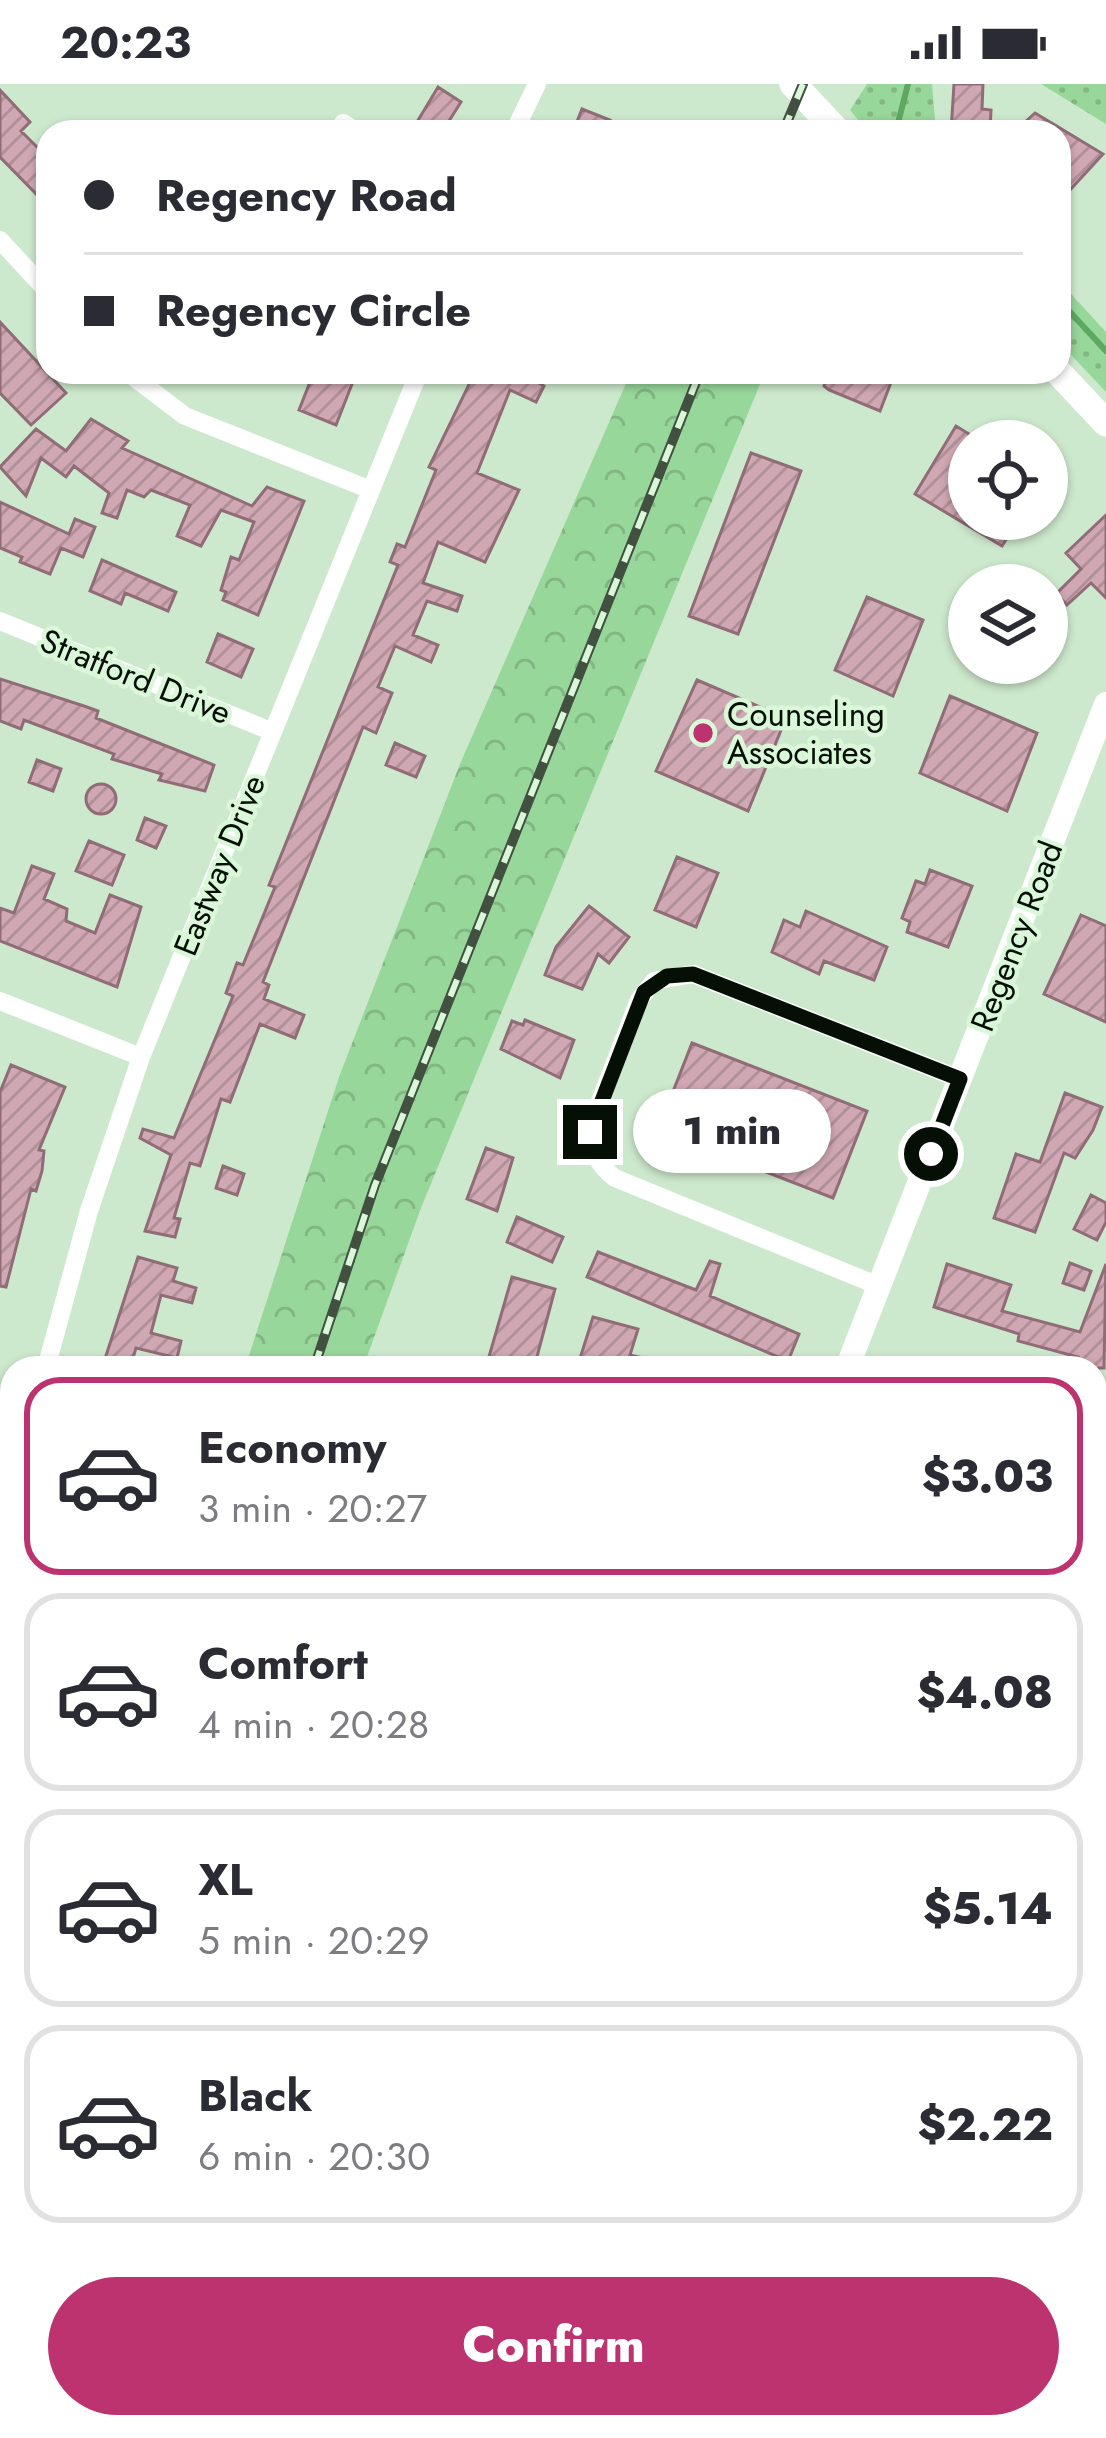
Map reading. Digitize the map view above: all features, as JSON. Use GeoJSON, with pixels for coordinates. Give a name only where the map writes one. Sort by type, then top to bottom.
{"type":"FeatureCollection","features":[{"type":"Feature","properties":{"kind":"main road"},"geometry":{"type":"LineString","coordinates":[[793,84],[827,120]]}},
{"type":"Feature","properties":{"kind":"main road"},"geometry":{"type":"LineString","coordinates":[[1069,384],[1106,423]]}},
{"type":"Feature","properties":{"kind":"street"},"geometry":{"type":"LineString","coordinates":[[520,120],[537,84]]}},
{"type":"Feature","properties":{"kind":"street"},"geometry":{"type":"LineString","coordinates":[[0,240],[36,279]]}},
{"type":"Feature","properties":{"kind":"street"},"geometry":{"type":"LineString","coordinates":[[143,384],[185,416],[371,490]]}},
{"type":"Feature","properties":{"kind":"street","name":"Eastway Drive"},"geometry":{"type":"LineString","coordinates":[[49,1356],[89,1211],[141,1057],[414,384]]}},
{"type":"Feature","properties":{"kind":"street","name":"Stratford Drive"},"geometry":{"type":"LineString","coordinates":[[0,621],[273,732]]}},
{"type":"Feature","properties":{"kind":"street","name":"Regency Road"},"geometry":{"type":"LineString","coordinates":[[852,1356],[1106,704]]}},
{"type":"Feature","properties":{"kind":"street"},"geometry":{"type":"LineString","coordinates":[[879,1286],[616,1178],[602,1166],[592,1144],[592,1122],[639,1000],[654,981],[693,974],[960,1079]]}},
{"type":"Feature","properties":{"kind":"street"},"geometry":{"type":"LineString","coordinates":[[0,1001],[141,1057]]}},
{"type":"Feature","properties":{"kind":"green space"},"geometry":{"type":"Polygon","coordinates":[[[867,84],[932,84],[935,120],[858,120],[850,110],[867,84]]]}},
{"type":"Feature","properties":{"kind":"green space"},"geometry":{"type":"Polygon","coordinates":[[[1041,84],[1106,84],[1106,124],[1041,84]]]}},
{"type":"Feature","properties":{"kind":"green space"},"geometry":{"type":"Polygon","coordinates":[[[1071,294],[1106,332],[1106,392],[1071,355],[1071,294]]]}},
{"type":"Feature","properties":{"kind":"green space"},"geometry":{"type":"Polygon","coordinates":[[[626,384],[760,384],[421,1208],[367,1356],[249,1356],[339,1077],[460,764],[626,384]]]}},
{"type":"Feature","properties":{"kind":"building"},"geometry":{"type":"Polygon","coordinates":[[[954,84],[983,84],[982,109],[991,110],[991,120],[952,120],[954,84]]]}},
{"type":"Feature","properties":{"kind":"building"},"geometry":{"type":"Polygon","coordinates":[[[438,87],[461,102],[450,120],[418,120],[438,87]]]}},
{"type":"Feature","properties":{"kind":"building"},"geometry":{"type":"Polygon","coordinates":[[[0,90],[30,122],[21,131],[36,146],[36,194],[0,157],[0,90]]]}},
{"type":"Feature","properties":{"kind":"building"},"geometry":{"type":"Polygon","coordinates":[[[582,109],[610,120],[578,120],[582,109]]]}},
{"type":"Feature","properties":{"kind":"building"},"geometry":{"type":"Polygon","coordinates":[[[1071,135],[1103,154],[1071,189],[1071,135]]]}},
{"type":"Feature","properties":{"kind":"building"},"geometry":{"type":"Polygon","coordinates":[[[0,322],[36,361],[36,384],[58,384],[66,393],[31,425],[0,393],[0,322]]]}},
{"type":"Feature","properties":{"kind":"building"},"geometry":{"type":"Polygon","coordinates":[[[309,384],[352,384],[336,425],[299,410],[309,384]]]}},
{"type":"Feature","properties":{"kind":"building"},"geometry":{"type":"Polygon","coordinates":[[[469,384],[544,386],[536,402],[510,390],[477,473],[519,490],[485,562],[438,542],[423,583],[462,596],[457,611],[427,601],[413,635],[438,645],[431,662],[395,646],[378,687],[392,693],[376,733],[363,727],[263,982],[269,985],[264,999],[304,1015],[295,1038],[260,1024],[230,1102],[221,1099],[200,1166],[190,1163],[174,1218],[180,1219],[175,1237],[145,1231],[171,1155],[140,1138],[143,1129],[174,1138],[233,996],[226,993],[237,963],[243,965],[275,887],[269,885],[398,565],[390,562],[397,544],[405,547],[436,470],[429,467],[469,384]]]}},
{"type":"Feature","properties":{"kind":"building"},"geometry":{"type":"Polygon","coordinates":[[[825,384],[890,384],[880,411],[825,384]]]}},
{"type":"Feature","properties":{"kind":"building"},"geometry":{"type":"Polygon","coordinates":[[[91,419],[128,441],[122,448],[252,506],[267,487],[304,501],[258,615],[223,600],[226,592],[221,590],[231,557],[239,560],[254,522],[221,510],[201,546],[177,536],[190,505],[151,490],[144,497],[127,490],[117,518],[102,513],[109,493],[74,466],[66,477],[41,458],[26,496],[0,467],[36,429],[66,451],[91,419]]]}},
{"type":"Feature","properties":{"kind":"building"},"geometry":{"type":"Polygon","coordinates":[[[948,439],[948,514],[915,494],[948,439]]]}},
{"type":"Feature","properties":{"kind":"building"},"geometry":{"type":"Polygon","coordinates":[[[751,453],[801,471],[738,634],[689,616],[751,453]]]}},
{"type":"Feature","properties":{"kind":"building"},"geometry":{"type":"Polygon","coordinates":[[[0,502],[69,534],[75,519],[95,527],[83,557],[61,548],[50,574],[20,562],[22,557],[0,548],[0,502]]]}},
{"type":"Feature","properties":{"kind":"building"},"geometry":{"type":"Polygon","coordinates":[[[1106,515],[1106,598],[1091,583],[1068,604],[1068,582],[1081,569],[1066,553],[1106,515]]]}},
{"type":"Feature","properties":{"kind":"building"},"geometry":{"type":"Polygon","coordinates":[[[102,560],[176,592],[168,611],[125,593],[121,604],[90,591],[102,560]]]}},
{"type":"Feature","properties":{"kind":"building"},"geometry":{"type":"Polygon","coordinates":[[[867,597],[923,620],[893,696],[835,670],[867,597]]]}},
{"type":"Feature","properties":{"kind":"building"},"geometry":{"type":"Polygon","coordinates":[[[218,634],[253,649],[241,677],[207,662],[218,634]]]}},
{"type":"Feature","properties":{"kind":"building"},"geometry":{"type":"Polygon","coordinates":[[[0,679],[98,711],[96,718],[214,765],[205,791],[159,780],[162,774],[112,759],[114,754],[24,720],[21,729],[0,721],[0,679]]]}},
{"type":"Feature","properties":{"kind":"building"},"geometry":{"type":"Polygon","coordinates":[[[697,680],[786,718],[748,811],[656,771],[697,680]]]}},
{"type":"Feature","properties":{"kind":"building"},"geometry":{"type":"Polygon","coordinates":[[[950,696],[1037,733],[1007,811],[920,773],[950,696]]]}},
{"type":"Feature","properties":{"kind":"building"},"geometry":{"type":"Polygon","coordinates":[[[395,743],[425,756],[416,777],[386,765],[395,743]]]}},
{"type":"Feature","properties":{"kind":"building"},"geometry":{"type":"Polygon","coordinates":[[[37,760],[61,769],[53,791],[29,782],[37,760]]]}},
{"type":"Feature","properties":{"kind":"building"},"geometry":{"type":"Polygon","coordinates":[[[101,784],[116,799],[101,814],[86,799],[101,784]]]}},
{"type":"Feature","properties":{"kind":"building"},"geometry":{"type":"Polygon","coordinates":[[[145,818],[166,826],[156,848],[137,840],[145,818]]]}},
{"type":"Feature","properties":{"kind":"building"},"geometry":{"type":"Polygon","coordinates":[[[89,841],[124,855],[112,885],[76,871],[89,841]]]}},
{"type":"Feature","properties":{"kind":"building"},"geometry":{"type":"Polygon","coordinates":[[[677,857],[718,873],[696,927],[655,910],[677,857]]]}},
{"type":"Feature","properties":{"kind":"building"},"geometry":{"type":"Polygon","coordinates":[[[32,866],[54,874],[44,899],[67,909],[66,921],[95,933],[110,895],[141,907],[117,987],[0,941],[0,908],[14,913],[32,866]]]}},
{"type":"Feature","properties":{"kind":"building"},"geometry":{"type":"Polygon","coordinates":[[[930,870],[972,886],[948,947],[907,932],[910,922],[902,918],[916,881],[925,884],[930,870]]]}},
{"type":"Feature","properties":{"kind":"building"},"geometry":{"type":"Polygon","coordinates":[[[589,906],[629,937],[609,963],[598,954],[582,989],[545,975],[556,947],[589,906]]]}},
{"type":"Feature","properties":{"kind":"building"},"geometry":{"type":"Polygon","coordinates":[[[806,911],[887,947],[874,980],[824,961],[819,974],[772,952],[784,920],[800,927],[806,911]]]}},
{"type":"Feature","properties":{"kind":"building"},"geometry":{"type":"Polygon","coordinates":[[[1081,915],[1106,926],[1106,1022],[1044,994],[1081,915]]]}},
{"type":"Feature","properties":{"kind":"building"},"geometry":{"type":"Polygon","coordinates":[[[525,1020],[574,1040],[560,1078],[501,1049],[512,1021],[523,1025],[525,1020]]]}},
{"type":"Feature","properties":{"kind":"building"},"geometry":{"type":"Polygon","coordinates":[[[692,1043],[867,1111],[833,1198],[658,1130],[692,1043]]]}},
{"type":"Feature","properties":{"kind":"building"},"geometry":{"type":"Polygon","coordinates":[[[11,1065],[65,1087],[39,1150],[44,1151],[42,1171],[36,1191],[31,1189],[6,1287],[0,1286],[0,1092],[11,1065]]]}},
{"type":"Feature","properties":{"kind":"building"},"geometry":{"type":"Polygon","coordinates":[[[1065,1093],[1102,1107],[1093,1130],[1075,1158],[1064,1153],[1035,1232],[994,1218],[1016,1154],[1040,1162],[1065,1093]]]}},
{"type":"Feature","properties":{"kind":"building"},"geometry":{"type":"Polygon","coordinates":[[[486,1148],[513,1158],[497,1211],[467,1199],[486,1148]]]}},
{"type":"Feature","properties":{"kind":"building"},"geometry":{"type":"Polygon","coordinates":[[[223,1166],[244,1174],[237,1195],[216,1188],[223,1166]]]}},
{"type":"Feature","properties":{"kind":"building"},"geometry":{"type":"Polygon","coordinates":[[[1091,1195],[1106,1203],[1106,1222],[1097,1240],[1074,1229],[1091,1195]]]}},
{"type":"Feature","properties":{"kind":"building"},"geometry":{"type":"Polygon","coordinates":[[[517,1217],[563,1237],[552,1262],[507,1242],[517,1217]]]}},
{"type":"Feature","properties":{"kind":"building"},"geometry":{"type":"Polygon","coordinates":[[[598,1252],[696,1290],[710,1261],[720,1264],[710,1296],[799,1334],[790,1356],[776,1356],[587,1277],[598,1252]]]}},
{"type":"Feature","properties":{"kind":"building"},"geometry":{"type":"Polygon","coordinates":[[[138,1257],[177,1268],[173,1281],[196,1288],[192,1303],[161,1295],[151,1333],[181,1341],[177,1356],[136,1348],[134,1356],[106,1356],[138,1257]]]}},
{"type":"Feature","properties":{"kind":"building"},"geometry":{"type":"Polygon","coordinates":[[[1070,1263],[1091,1271],[1084,1290],[1063,1283],[1070,1263]]]}},
{"type":"Feature","properties":{"kind":"building"},"geometry":{"type":"Polygon","coordinates":[[[947,1264],[1011,1285],[1002,1311],[1080,1332],[1106,1264],[1104,1356],[1074,1356],[1018,1341],[1019,1334],[934,1307],[947,1264]]]}},
{"type":"Feature","properties":{"kind":"building"},"geometry":{"type":"Polygon","coordinates":[[[512,1277],[555,1289],[537,1356],[489,1356],[512,1277]]]}},
{"type":"Feature","properties":{"kind":"building"},"geometry":{"type":"Polygon","coordinates":[[[593,1317],[638,1329],[630,1355],[634,1356],[581,1356],[593,1317]]]}},
{"type":"Feature","properties":{"kind":"waterway"},"geometry":{"type":"LineString","coordinates":[[899,120],[908,84]]}},
{"type":"Feature","properties":{"kind":"waterway"},"geometry":{"type":"LineString","coordinates":[[1071,313],[1106,351]]}},
{"type":"Feature","properties":{"kind":"railway"},"geometry":{"type":"LineString","coordinates":[[788,120],[803,84]]}},
{"type":"Feature","properties":{"kind":"railway"},"geometry":{"type":"LineString","coordinates":[[318,1356],[375,1185],[695,384]]}},
{"type":"Feature","properties":{"kind":"place","name":"Counseling Associates"},"geometry":{"type":"Point","coordinates":[703,733]}},
{"type":"Feature","properties":{"kind":"route"},"geometry":{"type":"LineString","coordinates":[[590,1132],[639,1000],[654,981],[682,973],[720,983],[960,1079],[931,1154]]}}]}
